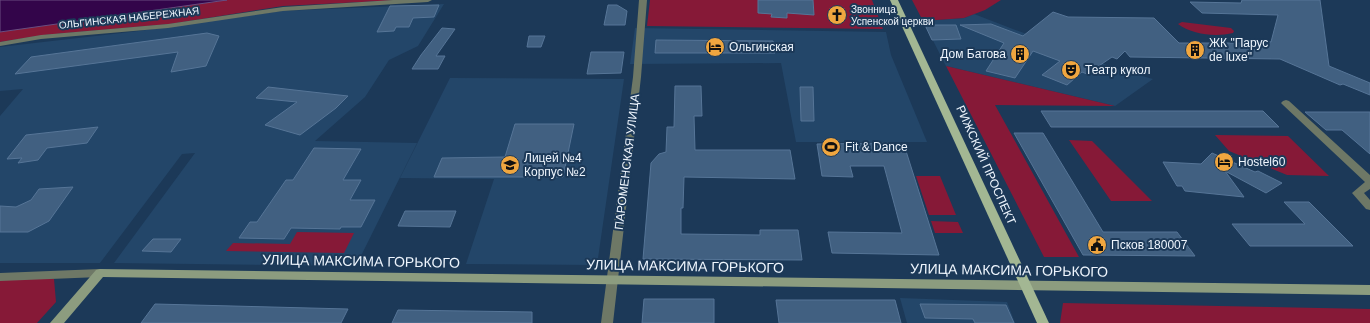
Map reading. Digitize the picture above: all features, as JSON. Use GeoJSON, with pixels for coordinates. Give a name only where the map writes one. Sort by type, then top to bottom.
{"type":"FeatureCollection","features":[{"type":"Feature","properties":{"kind":"main road","name":"РИЖСКИЙ ПРОСПЕКТ"},"geometry":{"type":"LineString","coordinates":[[894,0],[1043,323]]}},
{"type":"Feature","properties":{"kind":"main road","name":"УЛИЦА МАКСИМА ГОРЬКОГО"},"geometry":{"type":"LineString","coordinates":[[100,273],[1370,290]]}},
{"type":"Feature","properties":{"kind":"main road"},"geometry":{"type":"LineString","coordinates":[[56,323],[100,273]]}},
{"type":"Feature","properties":{"kind":"street","name":"ОЛЬГИНСКАЯ НАБЕРЕЖНАЯ"},"geometry":{"type":"LineString","coordinates":[[0,44],[48,37],[168,26],[283,9],[428,0]]}},
{"type":"Feature","properties":{"kind":"street","name":"ПАРОМЕНСКАЯ УЛИЦА"},"geometry":{"type":"LineString","coordinates":[[608,323],[637,77],[643,0]]}},
{"type":"Feature","properties":{"kind":"street"},"geometry":{"type":"LineString","coordinates":[[1286,103],[1370,183],[1357,193],[1370,206]]}},
{"type":"Feature","properties":{"kind":"street","name":"УЛИЦА МАКСИМА ГОРЬКОГО"},"geometry":{"type":"LineString","coordinates":[[0,277],[100,273]]}},
{"type":"Feature","properties":{"kind":"shaded area"},"geometry":{"type":"Polygon","coordinates":[[[0,0],[227,0],[0,32],[0,0]]]}},
{"type":"Feature","properties":{"kind":"shaded area"},"geometry":{"type":"Polygon","coordinates":[[[227,0],[401,0],[283,6],[170,24],[44,35],[0,42],[0,32],[227,0]]]}},
{"type":"Feature","properties":{"kind":"shaded area"},"geometry":{"type":"Polygon","coordinates":[[[650,0],[872,0],[883,29],[647,26],[650,0]]]}},
{"type":"Feature","properties":{"kind":"shaded area"},"geometry":{"type":"Polygon","coordinates":[[[912,0],[1001,0],[985,10],[964,18],[923,21],[912,0]]]}},
{"type":"Feature","properties":{"kind":"shaded area"},"geometry":{"type":"Polygon","coordinates":[[[444,4],[418,46],[389,60],[365,97],[315,141],[417,143],[356,266],[114,263],[195,153],[182,154],[100,263],[0,263],[0,116],[23,89],[0,91],[0,47],[139,31],[282,11],[444,4]]]}},
{"type":"Feature","properties":{"kind":"shaded area"},"geometry":{"type":"Polygon","coordinates":[[[974,14],[1120,70],[1153,79],[1115,106],[946,66],[923,21],[964,18],[974,14]]]}},
{"type":"Feature","properties":{"kind":"shaded area"},"geometry":{"type":"Polygon","coordinates":[[[1182,22],[1231,28],[1234,31],[1233,33],[1219,35],[1198,33],[1178,24],[1182,22]]]}},
{"type":"Feature","properties":{"kind":"shaded area"},"geometry":{"type":"Polygon","coordinates":[[[635,28],[886,32],[891,55],[927,142],[796,142],[781,63],[630,64],[635,28]]]}},
{"type":"Feature","properties":{"kind":"shaded area"},"geometry":{"type":"Polygon","coordinates":[[[946,66],[1115,106],[995,105],[1079,257],[1044,257],[946,66]]]}},
{"type":"Feature","properties":{"kind":"shaded area","name":"Лицей №4 Корпус №2"},"geometry":{"type":"Polygon","coordinates":[[[450,78],[624,79],[597,265],[466,264],[494,179],[400,178],[450,78]]]}},
{"type":"Feature","properties":{"kind":"shaded area"},"geometry":{"type":"Polygon","coordinates":[[[1215,135],[1288,136],[1329,176],[1287,175],[1229,151],[1215,135]]]}},
{"type":"Feature","properties":{"kind":"shaded area"},"geometry":{"type":"Polygon","coordinates":[[[1069,140],[1092,141],[1152,201],[1111,201],[1069,140]]]}},
{"type":"Feature","properties":{"kind":"shaded area"},"geometry":{"type":"Polygon","coordinates":[[[916,176],[940,176],[956,215],[929,215],[916,176]]]}},
{"type":"Feature","properties":{"kind":"shaded area"},"geometry":{"type":"Polygon","coordinates":[[[931,221],[958,222],[963,233],[935,233],[931,221]]]}},
{"type":"Feature","properties":{"kind":"shaded area"},"geometry":{"type":"Polygon","coordinates":[[[297,232],[354,233],[344,253],[226,251],[233,243],[290,244],[297,232]]]}},
{"type":"Feature","properties":{"kind":"shaded area"},"geometry":{"type":"Polygon","coordinates":[[[0,279],[54,279],[56,302],[37,323],[0,323],[0,279]]]}},
{"type":"Feature","properties":{"kind":"shaded area"},"geometry":{"type":"Polygon","coordinates":[[[900,298],[1007,302],[1015,323],[907,323],[900,298]]]}},
{"type":"Feature","properties":{"kind":"shaded area"},"geometry":{"type":"Polygon","coordinates":[[[1063,303],[1370,309],[1370,323],[1060,323],[1063,303]]]}},
{"type":"Feature","properties":{"kind":"building"},"geometry":{"type":"Polygon","coordinates":[[[758,0],[813,0],[814,15],[787,13],[787,18],[771,17],[772,14],[758,13],[758,0]]]}},
{"type":"Feature","properties":{"kind":"building"},"geometry":{"type":"Polygon","coordinates":[[[1242,0],[1320,0],[1329,66],[1370,83],[1370,95],[1343,84],[1340,85],[1280,59],[1130,57],[1125,51],[1117,59],[1112,57],[1087,74],[1082,72],[1067,85],[1042,75],[1060,61],[1033,51],[1015,78],[986,71],[1004,43],[960,25],[991,24],[1023,36],[1053,12],[1068,17],[1154,18],[1179,43],[1263,43],[1263,40],[1271,42],[1278,15],[1202,13],[1190,2],[1241,3],[1242,0]]]}},
{"type":"Feature","properties":{"kind":"building"},"geometry":{"type":"Polygon","coordinates":[[[439,5],[434,17],[413,18],[409,27],[396,27],[394,31],[377,32],[390,6],[439,5]]]}},
{"type":"Feature","properties":{"kind":"building"},"geometry":{"type":"Polygon","coordinates":[[[608,5],[617,5],[627,11],[625,25],[604,25],[608,5]]]}},
{"type":"Feature","properties":{"kind":"building"},"geometry":{"type":"Polygon","coordinates":[[[925,25],[956,25],[961,39],[932,40],[925,25]]]}},
{"type":"Feature","properties":{"kind":"building"},"geometry":{"type":"Polygon","coordinates":[[[442,28],[455,29],[436,56],[445,56],[438,69],[412,69],[421,55],[442,28]]]}},
{"type":"Feature","properties":{"kind":"building"},"geometry":{"type":"Polygon","coordinates":[[[207,33],[219,36],[206,66],[171,72],[178,52],[15,74],[31,57],[207,33]]]}},
{"type":"Feature","properties":{"kind":"building"},"geometry":{"type":"Polygon","coordinates":[[[529,36],[545,36],[541,47],[527,47],[529,36]]]}},
{"type":"Feature","properties":{"kind":"building","name":"Ольгинская"},"geometry":{"type":"Polygon","coordinates":[[[656,40],[773,41],[775,53],[655,53],[656,40]]]}},
{"type":"Feature","properties":{"kind":"building"},"geometry":{"type":"Polygon","coordinates":[[[591,52],[624,52],[621,73],[587,74],[591,52]]]}},
{"type":"Feature","properties":{"kind":"building"},"geometry":{"type":"Polygon","coordinates":[[[675,86],[701,86],[702,116],[694,116],[695,150],[790,150],[795,179],[684,177],[683,208],[681,208],[681,234],[760,235],[760,230],[798,230],[802,260],[643,259],[651,163],[659,154],[666,152],[667,127],[674,127],[675,86]]]}},
{"type":"Feature","properties":{"kind":"building"},"geometry":{"type":"Polygon","coordinates":[[[268,87],[348,96],[336,108],[300,135],[265,125],[297,102],[256,98],[268,87]]]}},
{"type":"Feature","properties":{"kind":"building"},"geometry":{"type":"Polygon","coordinates":[[[800,87],[813,87],[814,121],[801,121],[800,87]]]}},
{"type":"Feature","properties":{"kind":"building"},"geometry":{"type":"Polygon","coordinates":[[[1041,111],[1263,111],[1279,127],[1051,127],[1041,111]]]}},
{"type":"Feature","properties":{"kind":"building"},"geometry":{"type":"Polygon","coordinates":[[[1305,112],[1370,112],[1370,154],[1342,130],[1326,130],[1305,112]]]}},
{"type":"Feature","properties":{"kind":"building"},"geometry":{"type":"Polygon","coordinates":[[[515,124],[574,124],[563,177],[434,177],[442,158],[505,157],[515,124]]]}},
{"type":"Feature","properties":{"kind":"building"},"geometry":{"type":"Polygon","coordinates":[[[98,127],[87,143],[47,148],[38,160],[18,163],[22,158],[7,159],[26,135],[98,127]]]}},
{"type":"Feature","properties":{"kind":"building"},"geometry":{"type":"Polygon","coordinates":[[[1014,133],[1043,133],[1103,232],[1177,232],[1195,256],[1083,255],[1014,133]]]}},
{"type":"Feature","properties":{"kind":"building"},"geometry":{"type":"Polygon","coordinates":[[[887,143],[898,145],[906,151],[939,255],[832,253],[828,232],[902,233],[884,166],[850,166],[853,177],[822,176],[817,144],[887,143]]]}},
{"type":"Feature","properties":{"kind":"building"},"geometry":{"type":"Polygon","coordinates":[[[314,148],[361,149],[343,180],[361,180],[350,200],[375,200],[361,227],[341,227],[340,229],[291,228],[284,239],[239,238],[250,222],[257,222],[286,180],[293,180],[314,148]]]}},
{"type":"Feature","properties":{"kind":"building"},"geometry":{"type":"Polygon","coordinates":[[[1212,153],[1255,172],[1258,171],[1282,183],[1266,193],[1225,171],[1244,197],[1185,191],[1182,186],[1177,186],[1163,162],[1201,164],[1212,153]]]}},
{"type":"Feature","properties":{"kind":"building"},"geometry":{"type":"Polygon","coordinates":[[[73,187],[49,221],[28,232],[0,232],[0,206],[16,207],[31,200],[39,189],[73,187]]]}},
{"type":"Feature","properties":{"kind":"building"},"geometry":{"type":"Polygon","coordinates":[[[1284,202],[1309,202],[1353,246],[1250,246],[1232,224],[1305,224],[1284,202]]]}},
{"type":"Feature","properties":{"kind":"building"},"geometry":{"type":"Polygon","coordinates":[[[405,211],[456,211],[450,227],[398,226],[405,211]]]}},
{"type":"Feature","properties":{"kind":"building"},"geometry":{"type":"Polygon","coordinates":[[[153,239],[181,239],[171,252],[142,251],[153,239]]]}},
{"type":"Feature","properties":{"kind":"building"},"geometry":{"type":"Polygon","coordinates":[[[644,299],[714,299],[714,323],[642,323],[644,299]]]}},
{"type":"Feature","properties":{"kind":"building"},"geometry":{"type":"Polygon","coordinates":[[[776,300],[895,300],[901,323],[779,323],[776,300]]]}},
{"type":"Feature","properties":{"kind":"building"},"geometry":{"type":"Polygon","coordinates":[[[155,304],[348,309],[341,323],[141,323],[155,304]]]}},
{"type":"Feature","properties":{"kind":"building"},"geometry":{"type":"Polygon","coordinates":[[[920,304],[1006,305],[1014,323],[975,323],[973,319],[925,318],[920,304]]]}},
{"type":"Feature","properties":{"kind":"building"},"geometry":{"type":"Polygon","coordinates":[[[398,310],[532,312],[532,323],[392,323],[398,310]]]}},
{"type":"Feature","properties":{"kind":"place","name":"Звонница Успенской церкви"},"geometry":{"type":"Point","coordinates":[837,15]}},
{"type":"Feature","properties":{"kind":"place","name":"Ольгинская"},"geometry":{"type":"Point","coordinates":[715,47]}},
{"type":"Feature","properties":{"kind":"place","name":"ЖК \"Парус de luxe\""},"geometry":{"type":"Point","coordinates":[1195,50]}},
{"type":"Feature","properties":{"kind":"place","name":"Дом Батова"},"geometry":{"type":"Point","coordinates":[1020,54]}},
{"type":"Feature","properties":{"kind":"place","name":"Театр кукол"},"geometry":{"type":"Point","coordinates":[1071,70]}},
{"type":"Feature","properties":{"kind":"place","name":"Fit & Dance"},"geometry":{"type":"Point","coordinates":[831,147]}},
{"type":"Feature","properties":{"kind":"place","name":"Hostel60"},"geometry":{"type":"Point","coordinates":[1224,162]}},
{"type":"Feature","properties":{"kind":"place","name":"Лицей №4 Корпус №2"},"geometry":{"type":"Point","coordinates":[510,165]}},
{"type":"Feature","properties":{"kind":"place","name":"Псков 180007"},"geometry":{"type":"Point","coordinates":[1097,245]}}]}
